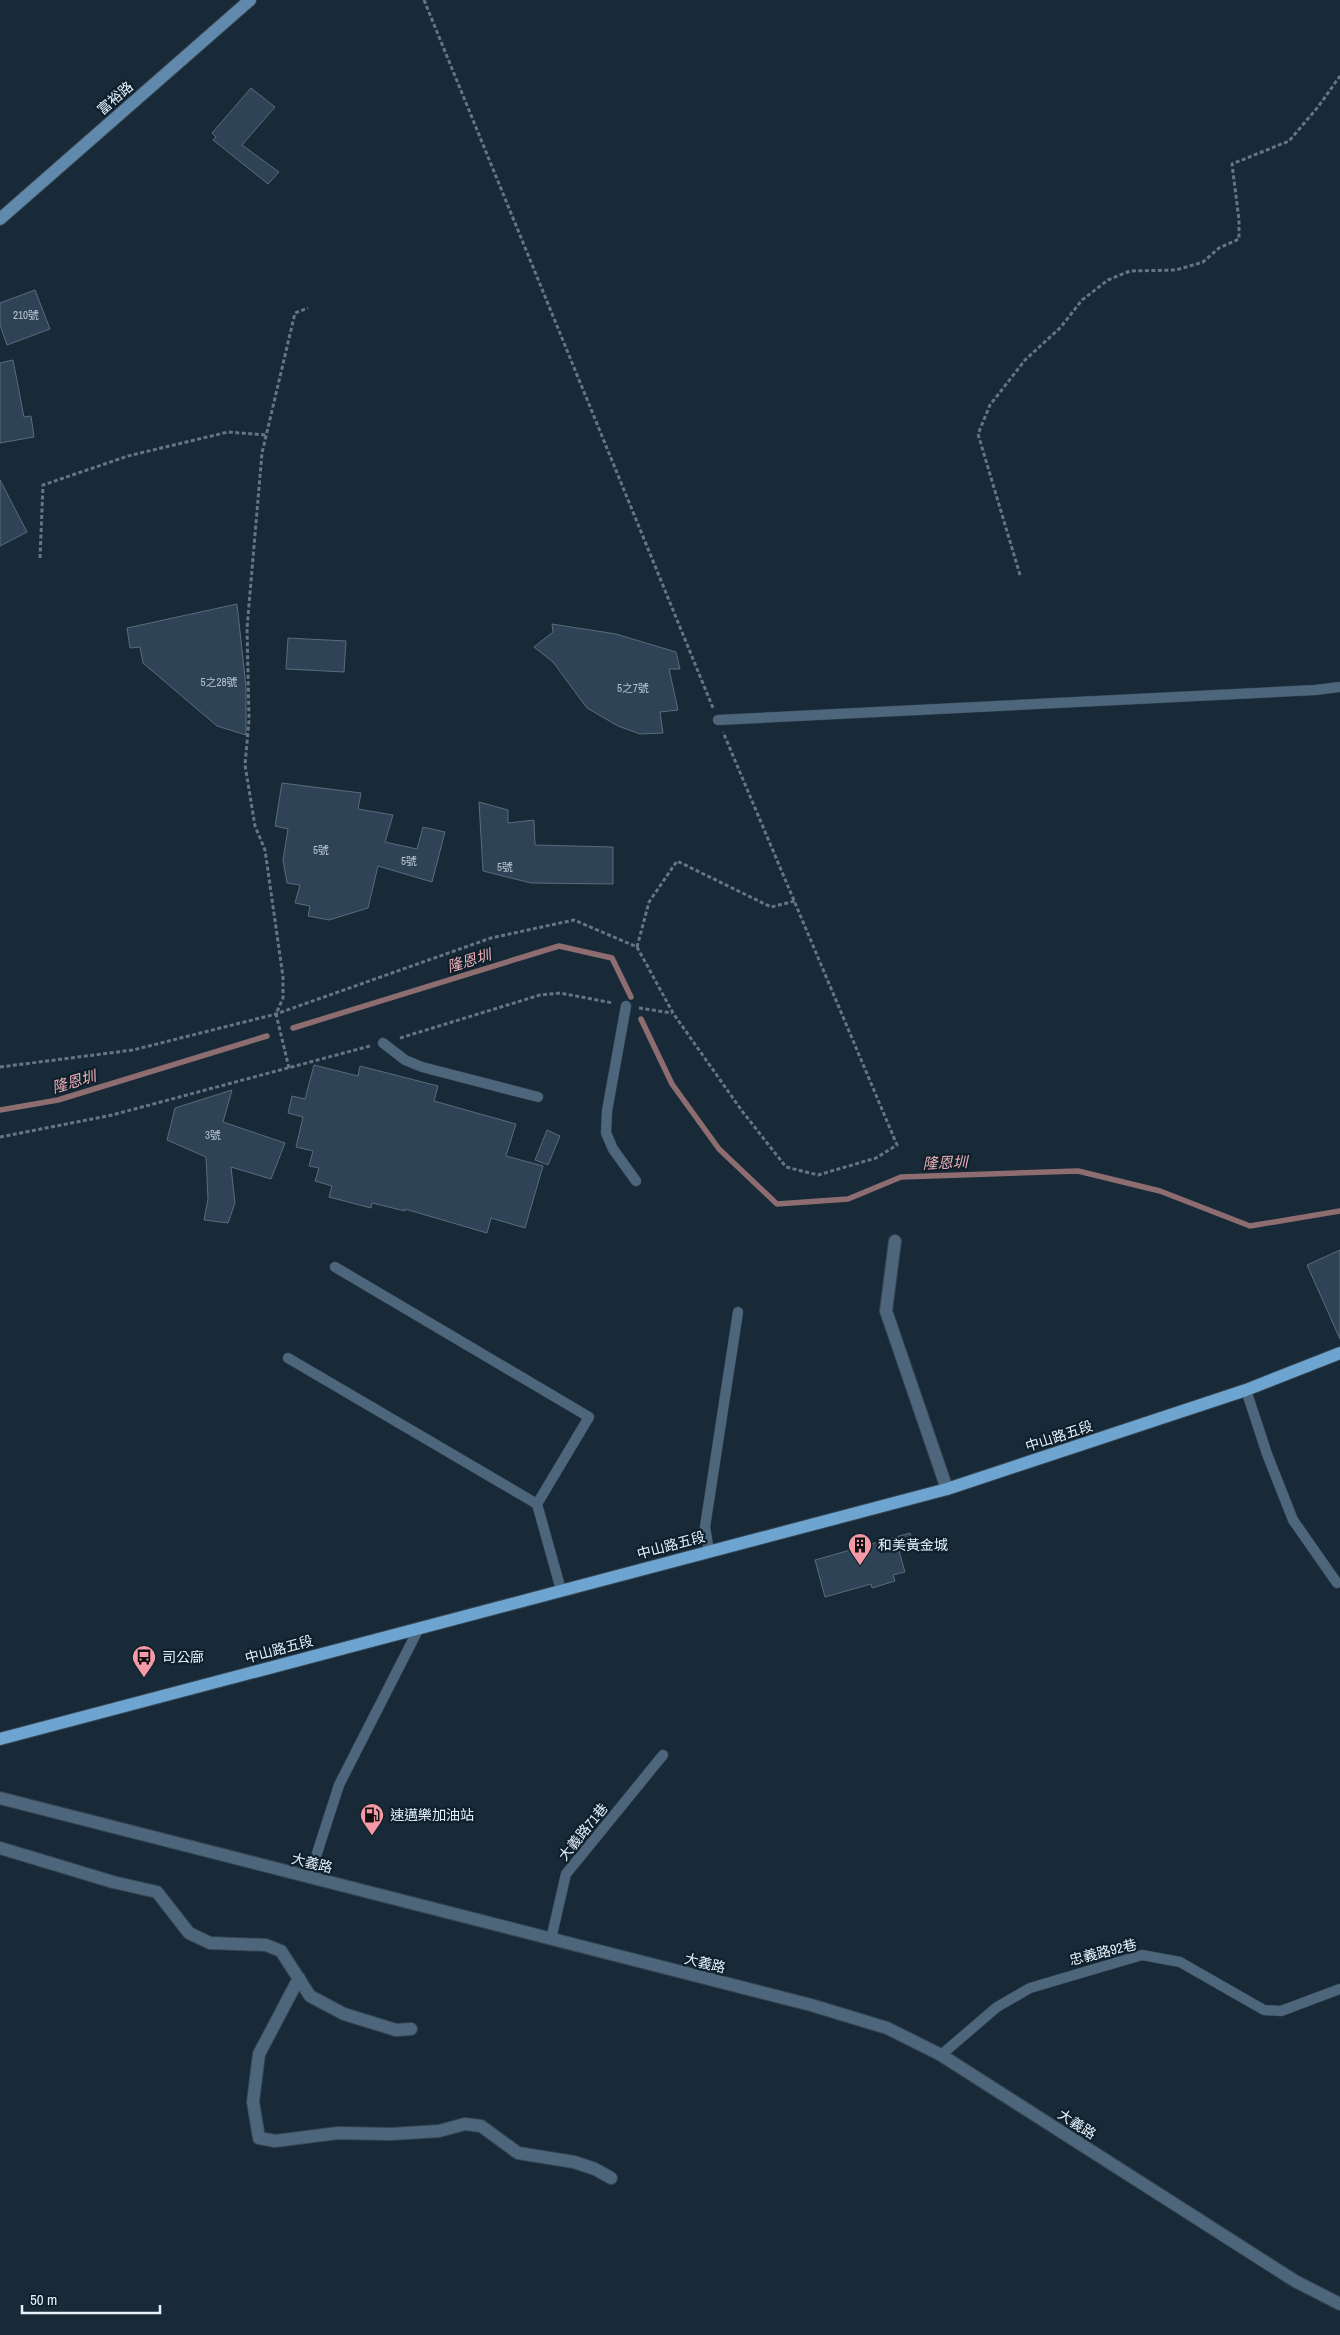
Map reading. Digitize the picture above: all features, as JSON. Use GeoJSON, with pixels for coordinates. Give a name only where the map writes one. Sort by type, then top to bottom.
{"type":"FeatureCollection","features":[{"type":"Feature","properties":{"kind":"main road","name":"中山路五段"},"geometry":{"type":"LineString","coordinates":[[0,1739],[947,1488],[1246,1390],[1340,1352]]}},
{"type":"Feature","properties":{"kind":"street","name":"富裕路"},"geometry":{"type":"LineString","coordinates":[[0,219],[250,0]]}},
{"type":"Feature","properties":{"kind":"street"},"geometry":{"type":"LineString","coordinates":[[895,1241],[886,1311],[947,1488]]}},
{"type":"Feature","properties":{"kind":"street","name":"大義路"},"geometry":{"type":"LineString","coordinates":[[0,1798],[811,2005],[887,2028],[941,2055],[1295,2281],[1340,2304]]}},
{"type":"Feature","properties":{"kind":"street"},"geometry":{"type":"LineString","coordinates":[[0,1848],[114,1882],[157,1892],[190,1932],[210,1943],[266,1945],[281,1951],[310,1996],[344,2014],[396,2030],[410,2029]]}},
{"type":"Feature","properties":{"kind":"street"},"geometry":{"type":"LineString","coordinates":[[299,1978],[259,2054],[253,2102],[259,2138],[275,2141],[338,2134],[391,2134],[439,2131],[465,2124],[481,2126],[518,2153],[574,2162],[595,2169],[610,2178]]}},
{"type":"Feature","properties":{"kind":"lane"},"geometry":{"type":"LineString","coordinates":[[718,720],[1316,690],[1340,687]]}},
{"type":"Feature","properties":{"kind":"lane"},"geometry":{"type":"LineString","coordinates":[[626,1006],[607,1111],[606,1132],[613,1149],[636,1181]]}},
{"type":"Feature","properties":{"kind":"lane"},"geometry":{"type":"LineString","coordinates":[[383,1042],[405,1060],[422,1067],[538,1097]]}},
{"type":"Feature","properties":{"kind":"lane"},"geometry":{"type":"LineString","coordinates":[[335,1267],[589,1417],[537,1504]]}},
{"type":"Feature","properties":{"kind":"lane"},"geometry":{"type":"LineString","coordinates":[[709,1551],[706,1528],[738,1312]]}},
{"type":"Feature","properties":{"kind":"lane"},"geometry":{"type":"LineString","coordinates":[[288,1358],[537,1504],[561,1590]]}},
{"type":"Feature","properties":{"kind":"lane"},"geometry":{"type":"LineString","coordinates":[[1246,1390],[1267,1454],[1293,1520],[1337,1583]]}},
{"type":"Feature","properties":{"kind":"lane"},"geometry":{"type":"LineString","coordinates":[[309,1878],[340,1785],[419,1628]]}},
{"type":"Feature","properties":{"kind":"lane","name":"大義路71巷"},"geometry":{"type":"LineString","coordinates":[[551,1939],[566,1874],[663,1755]]}},
{"type":"Feature","properties":{"kind":"lane","name":"忠義路92巷"},"geometry":{"type":"LineString","coordinates":[[941,2055],[997,2007],[1030,1988],[1142,1955],[1180,1962],[1238,1993],[1264,2010],[1281,2011],[1340,1989]]}},
{"type":"Feature","properties":{"kind":"path"},"geometry":{"type":"LineString","coordinates":[[0,1067],[133,1050],[276,1014],[491,938],[574,920],[637,947],[673,1013],[742,1111],[786,1167],[818,1175],[876,1158],[897,1145],[718,720],[424,0]]}},
{"type":"Feature","properties":{"kind":"path"},"geometry":{"type":"LineString","coordinates":[[1020,575],[978,434],[990,405],[1026,360],[1061,327],[1082,300],[1108,280],[1130,271],[1176,270],[1203,262],[1219,248],[1239,238],[1239,220],[1232,164],[1289,141],[1318,107],[1340,76]]}},
{"type":"Feature","properties":{"kind":"path"},"geometry":{"type":"LineString","coordinates":[[289,1068],[276,1014],[283,998],[284,977],[266,850],[255,826],[245,765],[249,720],[247,628],[262,453],[295,313],[308,308]]}},
{"type":"Feature","properties":{"kind":"path"},"geometry":{"type":"LineString","coordinates":[[40,558],[44,485],[128,456],[228,432],[266,436]]}},
{"type":"Feature","properties":{"kind":"path"},"geometry":{"type":"LineString","coordinates":[[637,947],[649,902],[677,861],[771,907],[795,901]]}},
{"type":"Feature","properties":{"kind":"path"},"geometry":{"type":"LineString","coordinates":[[0,1137],[112,1115],[383,1042],[540,995],[560,993],[673,1013]]}},
{"type":"Feature","properties":{"kind":"building"},"geometry":{"type":"Polygon","coordinates":[[[251,88],[275,107],[242,145],[279,172],[268,184],[213,140],[216,137],[212,133],[251,88]]]}},
{"type":"Feature","properties":{"kind":"building"},"geometry":{"type":"Polygon","coordinates":[[[35,290],[50,329],[7,345],[0,325],[0,303],[35,290]]]}},
{"type":"Feature","properties":{"kind":"building"},"geometry":{"type":"Polygon","coordinates":[[[13,360],[24,417],[31,416],[34,437],[0,443],[0,363],[13,360]]]}},
{"type":"Feature","properties":{"kind":"building"},"geometry":{"type":"Polygon","coordinates":[[[0,480],[27,532],[0,546],[0,480]]]}},
{"type":"Feature","properties":{"kind":"building"},"geometry":{"type":"Polygon","coordinates":[[[237,604],[246,687],[246,735],[217,726],[143,663],[140,647],[130,648],[127,628],[237,604]]]}},
{"type":"Feature","properties":{"kind":"building"},"geometry":{"type":"Polygon","coordinates":[[[552,624],[616,634],[676,652],[680,669],[669,669],[678,710],[660,712],[663,733],[640,734],[618,726],[587,708],[553,662],[534,647],[553,632],[552,624]]]}},
{"type":"Feature","properties":{"kind":"building"},"geometry":{"type":"Polygon","coordinates":[[[288,638],[346,641],[344,672],[286,669],[288,638]]]}},
{"type":"Feature","properties":{"kind":"building"},"geometry":{"type":"Polygon","coordinates":[[[282,783],[361,793],[358,809],[393,815],[385,842],[417,849],[423,827],[445,832],[432,882],[378,866],[368,908],[329,920],[308,916],[310,906],[295,903],[300,885],[287,883],[283,860],[288,829],[275,826],[282,783]]]}},
{"type":"Feature","properties":{"kind":"building"},"geometry":{"type":"Polygon","coordinates":[[[479,802],[508,810],[508,823],[534,820],[535,845],[613,847],[613,884],[531,883],[483,871],[479,802]]]}},
{"type":"Feature","properties":{"kind":"building"},"geometry":{"type":"Polygon","coordinates":[[[314,1065],[358,1076],[360,1066],[438,1086],[434,1101],[516,1124],[506,1156],[543,1166],[525,1228],[491,1218],[487,1233],[405,1209],[405,1211],[372,1203],[371,1208],[329,1197],[332,1186],[315,1181],[319,1168],[309,1166],[313,1151],[296,1147],[303,1117],[288,1113],[292,1096],[305,1099],[314,1065]]]}},
{"type":"Feature","properties":{"kind":"building"},"geometry":{"type":"Polygon","coordinates":[[[232,1090],[223,1122],[285,1143],[271,1179],[231,1167],[235,1203],[228,1223],[204,1220],[208,1199],[206,1157],[167,1140],[175,1108],[232,1090]]]}},
{"type":"Feature","properties":{"kind":"building"},"geometry":{"type":"Polygon","coordinates":[[[547,1130],[560,1136],[548,1165],[535,1160],[547,1130]]]}},
{"type":"Feature","properties":{"kind":"building"},"geometry":{"type":"Polygon","coordinates":[[[1340,1250],[1340,1339],[1307,1265],[1340,1250]]]}},
{"type":"Feature","properties":{"kind":"building","name":"和美黃金城"},"geometry":{"type":"Polygon","coordinates":[[[910,1533],[914,1547],[899,1551],[905,1572],[893,1575],[895,1581],[872,1588],[871,1584],[825,1597],[815,1560],[910,1533]]]}},
{"type":"Feature","properties":{"kind":"waterway","name":"隆恩圳"},"geometry":{"type":"LineString","coordinates":[[293,1028],[559,946],[612,958],[631,997]]}},
{"type":"Feature","properties":{"kind":"waterway","name":"隆恩圳"},"geometry":{"type":"LineString","coordinates":[[641,1019],[672,1084],[719,1149],[777,1204],[848,1199],[901,1177],[1078,1171],[1160,1191],[1250,1226],[1340,1211]]}},
{"type":"Feature","properties":{"kind":"waterway","name":"隆恩圳"},"geometry":{"type":"LineString","coordinates":[[0,1110],[58,1100],[267,1036]]}},
{"type":"Feature","properties":{"kind":"place","name":"和美黃金城"},"geometry":{"type":"Point","coordinates":[860,1566]}},
{"type":"Feature","properties":{"kind":"place","name":"司公廍"},"geometry":{"type":"Point","coordinates":[144,1678]}},
{"type":"Feature","properties":{"kind":"place","name":"速邁樂加油站"},"geometry":{"type":"Point","coordinates":[372,1836]}}]}
